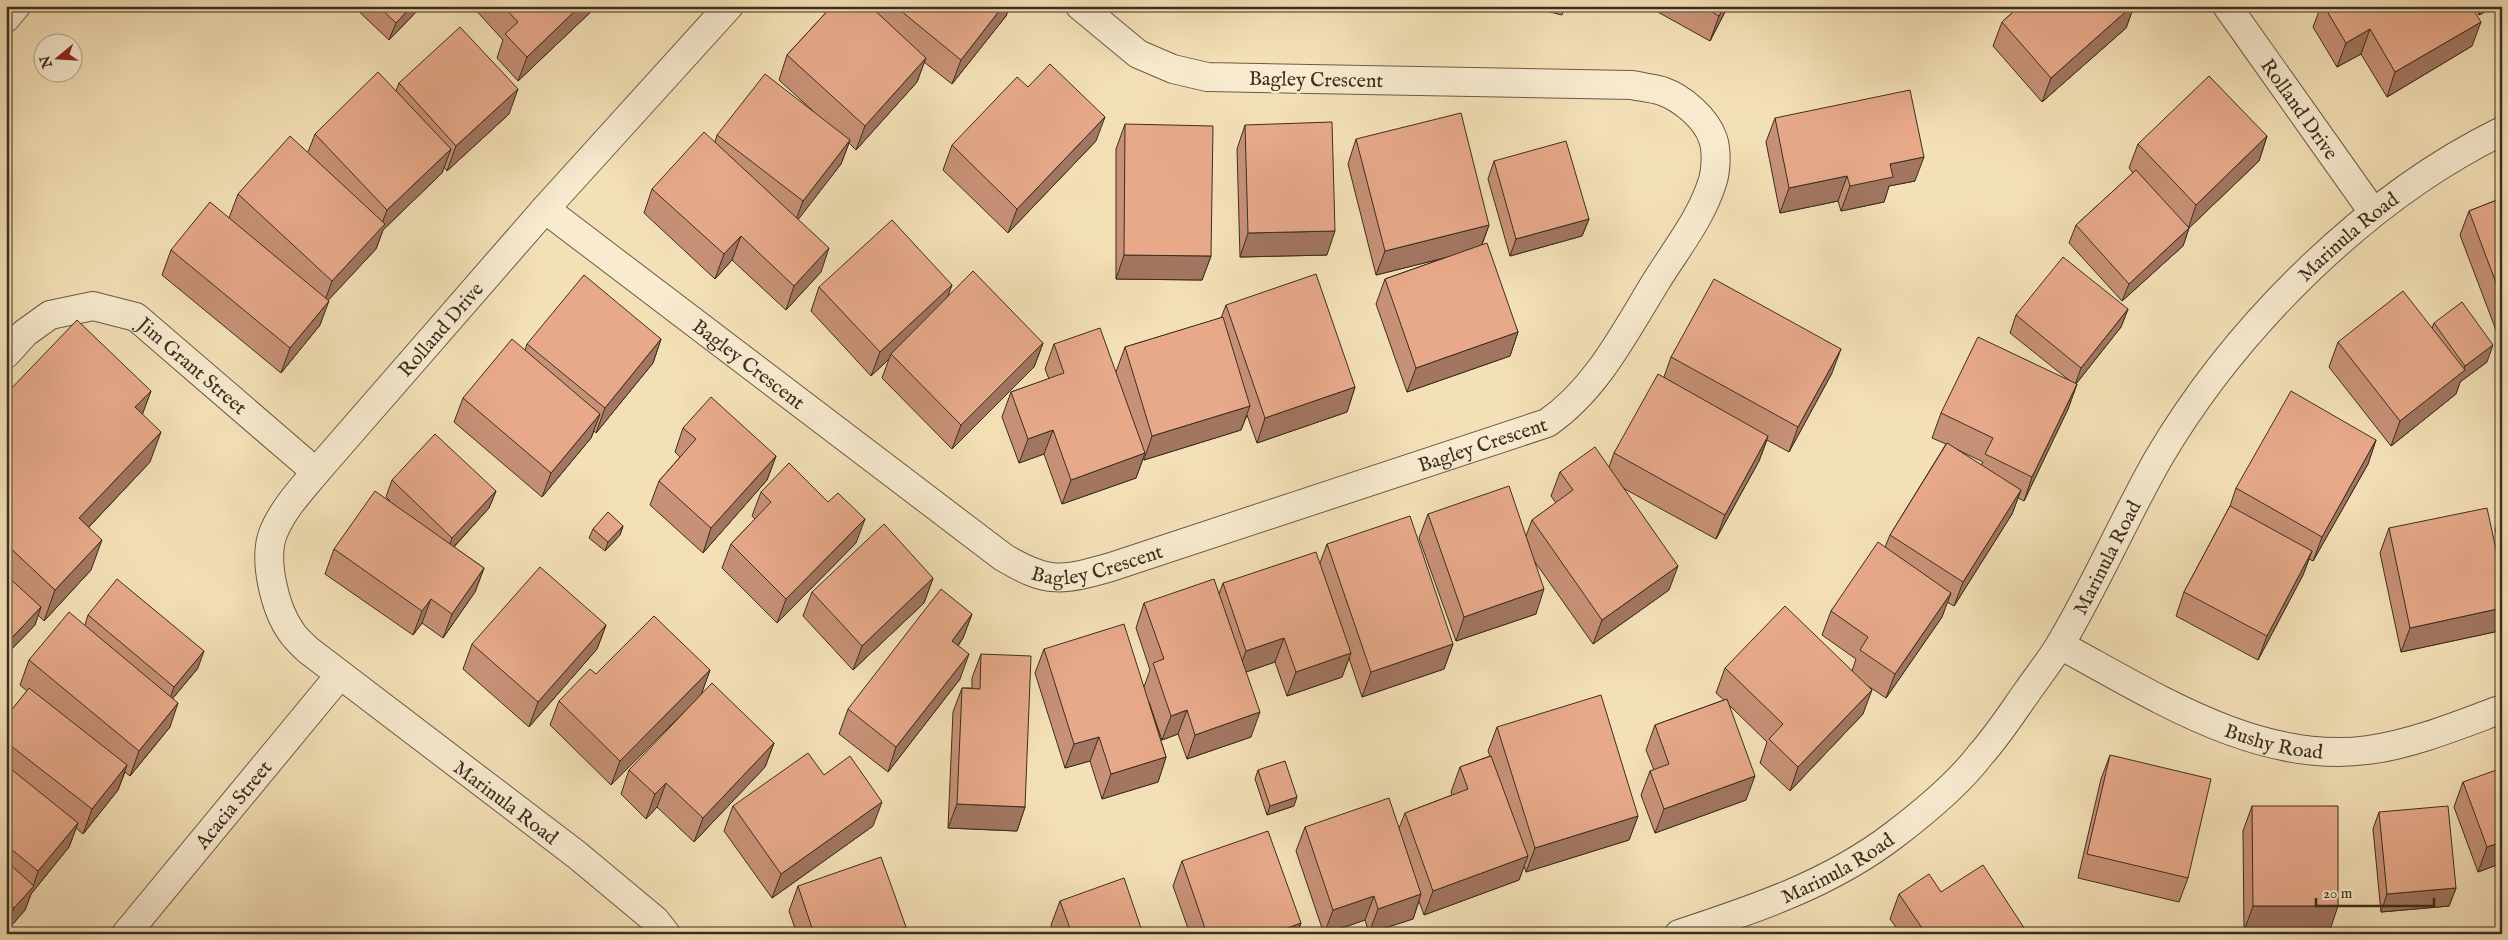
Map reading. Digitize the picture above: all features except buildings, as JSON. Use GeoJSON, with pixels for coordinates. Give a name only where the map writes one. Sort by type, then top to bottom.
{"type":"FeatureCollection","features":[{"type":"Feature","properties":{"kind":"street"},"geometry":{"type":"LineString","coordinates":[[6,18],[16,6]]}},
{"type":"Feature","properties":{"kind":"street","name":"Rolland Drive"},"geometry":{"type":"LineString","coordinates":[[340,676],[308,650],[292,632],[280,610],[272,585],[270,555],[273,533],[284,512],[316,472],[545,209],[729,6]]}},
{"type":"Feature","properties":{"kind":"street","name":"Bagley Crescent"},"geometry":{"type":"LineString","coordinates":[[545,209],[1003,557],[1040,576],[1064,579],[1111,567],[1547,423],[1578,399],[1616,346],[1700,212],[1713,179],[1716,158],[1714,140],[1705,123],[1684,103],[1662,91],[1632,85],[1207,77],[1173,69],[1138,54],[1080,6]]}},
{"type":"Feature","properties":{"kind":"street","name":"Rolland Drive"},"geometry":{"type":"LineString","coordinates":[[2227,6],[2373,212]]}},
{"type":"Feature","properties":{"kind":"street","name":"Marinula Road"},"geometry":{"type":"LineString","coordinates":[[1679,934],[1788,896],[1845,869],[1895,835],[1936,799],[1980,756],[2060,646],[2158,460],[2202,390],[2269,310],[2373,212],[2477,143],[2502,131]]}},
{"type":"Feature","properties":{"kind":"street","name":"Jim Grant Street"},"geometry":{"type":"LineString","coordinates":[[6,354],[25,333],[50,315],[93,306],[136,317],[316,472]]}},
{"type":"Feature","properties":{"kind":"street","name":"Bushy Road"},"geometry":{"type":"LineString","coordinates":[[2060,646],[2201,720],[2242,736],[2287,747],[2328,751],[2367,750],[2415,739],[2502,709]]}},
{"type":"Feature","properties":{"kind":"street","name":"Marinula Road"},"geometry":{"type":"LineString","coordinates":[[340,676],[577,855],[654,920],[666,934]]}},
{"type":"Feature","properties":{"kind":"street","name":"Acacia Street"},"geometry":{"type":"LineString","coordinates":[[126,934],[340,676]]}}]}
